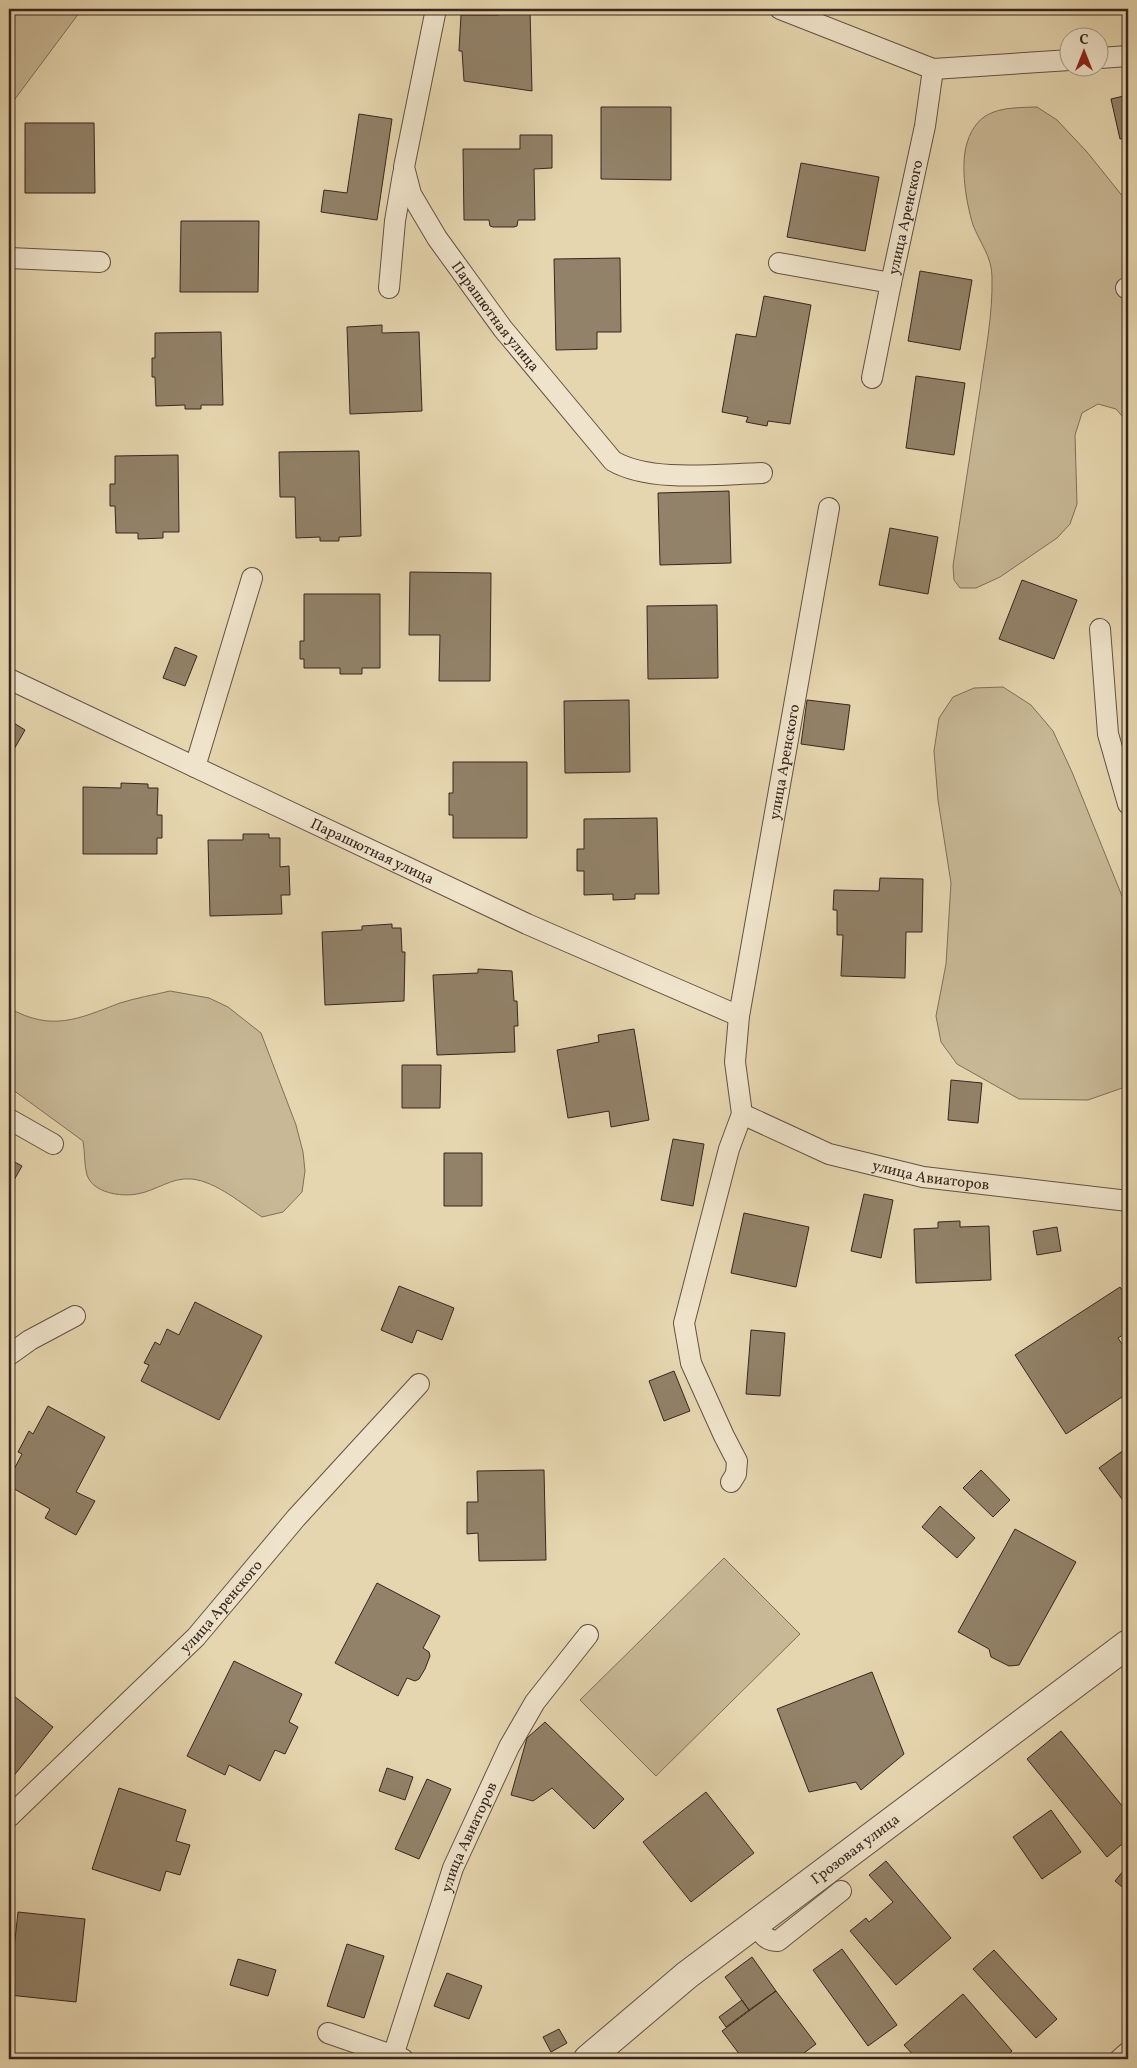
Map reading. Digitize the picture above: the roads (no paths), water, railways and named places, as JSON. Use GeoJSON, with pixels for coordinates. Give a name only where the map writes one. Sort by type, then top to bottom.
{"type":"FeatureCollection","features":[{"type":"Feature","properties":{"kind":"street","name":"Грозовая улица"},"geometry":{"type":"LineString","coordinates":[[588,2059],[687,1975],[1128,1644]]}},
{"type":"Feature","properties":{"kind":"lane","name":"Парашютная улица"},"geometry":{"type":"LineString","coordinates":[[436,9],[404,167],[411,194],[437,238],[503,329],[613,461],[628,470],[649,474],[762,474]]}},
{"type":"Feature","properties":{"kind":"lane"},"geometry":{"type":"LineString","coordinates":[[780,9],[934,69],[1060,61]]}},
{"type":"Feature","properties":{"kind":"lane"},"geometry":{"type":"LineString","coordinates":[[1110,57],[1128,56]]}},
{"type":"Feature","properties":{"kind":"lane","name":"улица Аренского"},"geometry":{"type":"LineString","coordinates":[[778,263],[891,283],[925,126],[934,69]]}},
{"type":"Feature","properties":{"kind":"lane"},"geometry":{"type":"LineString","coordinates":[[390,288],[395,221],[404,167]]}},
{"type":"Feature","properties":{"kind":"lane"},"geometry":{"type":"LineString","coordinates":[[9,258],[100,262]]}},
{"type":"Feature","properties":{"kind":"lane"},"geometry":{"type":"LineString","coordinates":[[872,378],[891,283]]}},
{"type":"Feature","properties":{"kind":"lane","name":"улица Аренского"},"geometry":{"type":"LineString","coordinates":[[742,1114],[735,1062],[739,1016],[828,508]]}},
{"type":"Feature","properties":{"kind":"lane"},"geometry":{"type":"LineString","coordinates":[[195,767],[252,578]]}},
{"type":"Feature","properties":{"kind":"lane"},"geometry":{"type":"LineString","coordinates":[[1100,629],[1108,734],[1128,804]]}},
{"type":"Feature","properties":{"kind":"lane","name":"Парашютная улица"},"geometry":{"type":"LineString","coordinates":[[9,679],[527,924],[739,1016]]}},
{"type":"Feature","properties":{"kind":"lane"},"geometry":{"type":"LineString","coordinates":[[731,1482],[736,1474],[737,1461],[692,1364],[684,1323],[728,1149],[742,1114]]}},
{"type":"Feature","properties":{"kind":"lane","name":"улица Авиаторов"},"geometry":{"type":"LineString","coordinates":[[742,1114],[829,1154],[923,1177],[1128,1201]]}},
{"type":"Feature","properties":{"kind":"lane"},"geometry":{"type":"LineString","coordinates":[[9,1119],[53,1144]]}},
{"type":"Feature","properties":{"kind":"lane"},"geometry":{"type":"LineString","coordinates":[[9,1355],[30,1340],[75,1316]]}},
{"type":"Feature","properties":{"kind":"lane","name":"улица Аренского"},"geometry":{"type":"LineString","coordinates":[[9,1817],[196,1637],[296,1518],[419,1384]]}},
{"type":"Feature","properties":{"kind":"lane","name":"улица Авиаторов"},"geometry":{"type":"LineString","coordinates":[[396,2058],[453,1868],[501,1764],[535,1702],[588,1635]]}},
{"type":"Feature","properties":{"kind":"lane"},"geometry":{"type":"LineString","coordinates":[[756,1923],[764,1937],[769,1941],[778,1941],[841,1891]]}},
{"type":"Feature","properties":{"kind":"lane"},"geometry":{"type":"LineString","coordinates":[[328,2032],[396,2058]]}},
{"type":"Feature","properties":{"kind":"lane"},"geometry":{"type":"LineString","coordinates":[[1120,2059],[1128,2052]]}}]}
